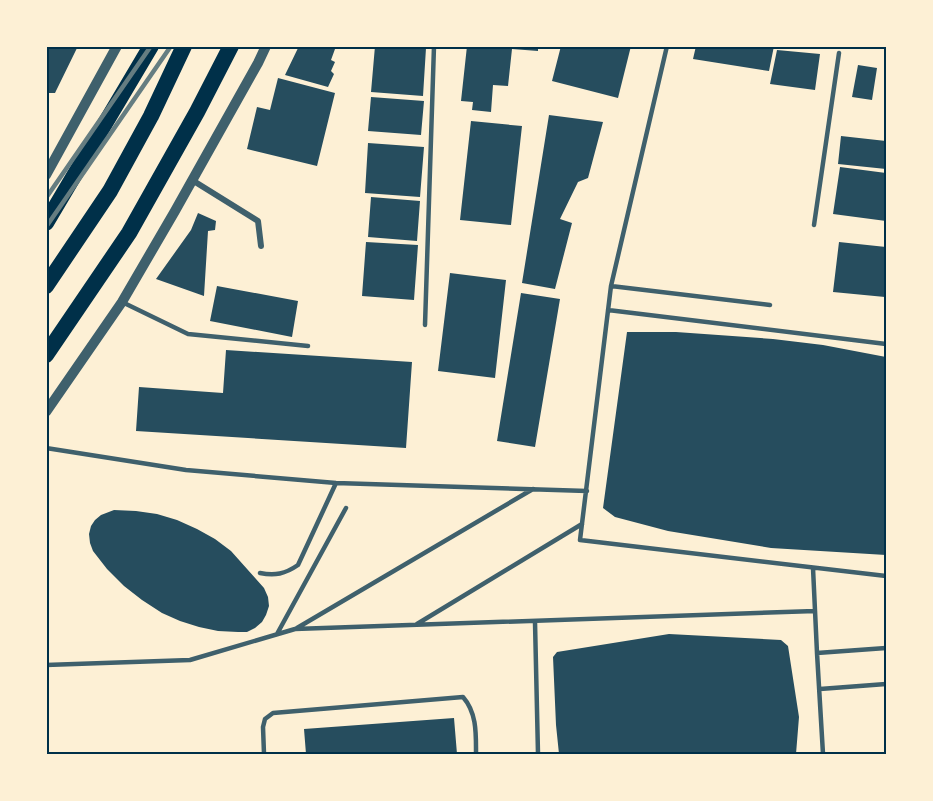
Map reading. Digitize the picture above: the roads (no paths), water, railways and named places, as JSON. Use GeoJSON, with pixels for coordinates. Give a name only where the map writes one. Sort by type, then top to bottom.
{"type":"FeatureCollection","features":[{"type":"Feature","properties":{"kind":"highway"},"geometry":{"type":"LineString","coordinates":[[46,223],[151,46]]}},
{"type":"Feature","properties":{"kind":"highway"},"geometry":{"type":"LineString","coordinates":[[46,286],[110,191],[151,116],[184,46]]}},
{"type":"Feature","properties":{"kind":"highway"},"geometry":{"type":"LineString","coordinates":[[46,355],[129,233],[231,46]]}},
{"type":"Feature","properties":{"kind":"street"},"geometry":{"type":"LineString","coordinates":[[46,175],[117,46]]}},
{"type":"Feature","properties":{"kind":"street"},"geometry":{"type":"LineString","coordinates":[[46,412],[122,302],[266,46]]}},
{"type":"Feature","properties":{"kind":"street"},"geometry":{"type":"LineString","coordinates":[[192,180],[258,221],[261,246]]}},
{"type":"Feature","properties":{"kind":"lane"},"geometry":{"type":"LineString","coordinates":[[425,325],[434,46]]}},
{"type":"Feature","properties":{"kind":"lane"},"geometry":{"type":"LineString","coordinates":[[667,46],[611,286],[580,540],[886,576]]}},
{"type":"Feature","properties":{"kind":"lane"},"geometry":{"type":"LineString","coordinates":[[814,225],[839,53]]}},
{"type":"Feature","properties":{"kind":"lane"},"geometry":{"type":"LineString","coordinates":[[611,286],[770,305]]}},
{"type":"Feature","properties":{"kind":"lane"},"geometry":{"type":"LineString","coordinates":[[122,302],[188,334],[308,346]]}},
{"type":"Feature","properties":{"kind":"lane"},"geometry":{"type":"LineString","coordinates":[[608,310],[886,344]]}},
{"type":"Feature","properties":{"kind":"lane"},"geometry":{"type":"LineString","coordinates":[[46,448],[186,470],[336,483],[587,491]]}},
{"type":"Feature","properties":{"kind":"lane"},"geometry":{"type":"LineString","coordinates":[[260,573],[280,574],[298,565],[336,483]]}},
{"type":"Feature","properties":{"kind":"lane"},"geometry":{"type":"LineString","coordinates":[[295,629],[532,489]]}},
{"type":"Feature","properties":{"kind":"lane"},"geometry":{"type":"LineString","coordinates":[[277,634],[346,508]]}},
{"type":"Feature","properties":{"kind":"lane"},"geometry":{"type":"LineString","coordinates":[[416,625],[582,524]]}},
{"type":"Feature","properties":{"kind":"lane"},"geometry":{"type":"LineString","coordinates":[[813,568],[823,754]]}},
{"type":"Feature","properties":{"kind":"lane"},"geometry":{"type":"LineString","coordinates":[[46,665],[190,660],[295,629],[814,611]]}},
{"type":"Feature","properties":{"kind":"lane"},"geometry":{"type":"LineString","coordinates":[[535,622],[538,754]]}},
{"type":"Feature","properties":{"kind":"lane"},"geometry":{"type":"LineString","coordinates":[[818,653],[886,648]]}},
{"type":"Feature","properties":{"kind":"lane"},"geometry":{"type":"LineString","coordinates":[[820,689],[886,684]]}},
{"type":"Feature","properties":{"kind":"lane"},"geometry":{"type":"LineString","coordinates":[[264,754],[263,727],[265,719],[273,713],[462,697],[469,704],[476,725],[476,754]]}},
{"type":"Feature","properties":{"kind":"railway"},"geometry":{"type":"LineString","coordinates":[[46,198],[151,46]]}},
{"type":"Feature","properties":{"kind":"railway"},"geometry":{"type":"LineString","coordinates":[[46,227],[171,46]]}}]}
